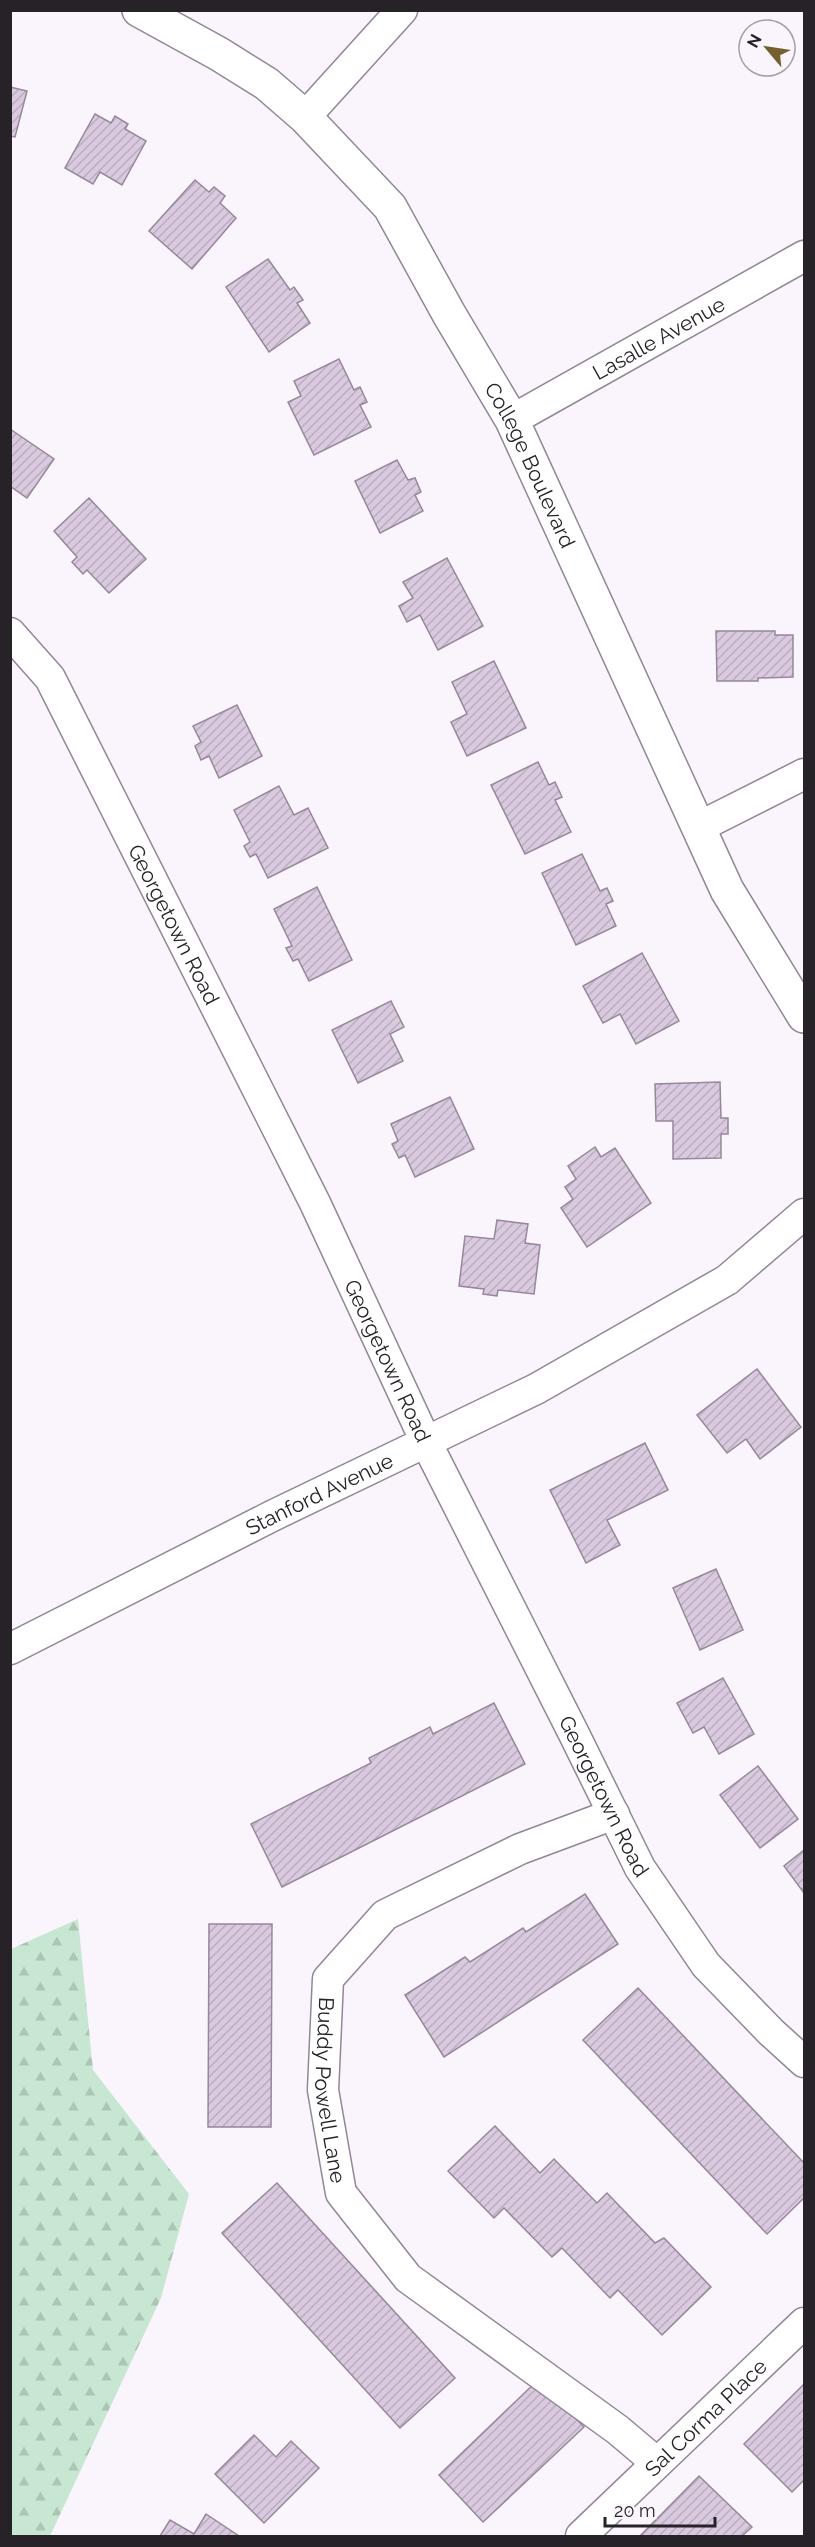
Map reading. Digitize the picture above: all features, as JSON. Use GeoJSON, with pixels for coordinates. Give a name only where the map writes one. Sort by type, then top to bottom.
{"type":"FeatureCollection","features":[{"type":"Feature","properties":{"kind":"street","name":"College Boulevard"},"geometry":{"type":"LineString","coordinates":[[139,10],[219,54],[267,84],[306,117],[390,207],[449,314],[512,420],[727,890],[804,1016]]}},
{"type":"Feature","properties":{"kind":"street"},"geometry":{"type":"LineString","coordinates":[[306,117],[402,10]]}},
{"type":"Feature","properties":{"kind":"street","name":"Lasalle Avenue"},"geometry":{"type":"LineString","coordinates":[[512,420],[804,256]]}},
{"type":"Feature","properties":{"kind":"street","name":"Georgetown Road"},"geometry":{"type":"LineString","coordinates":[[10,633],[50,678],[56,688],[315,1203],[426,1442],[640,1868],[706,1965],[771,2032],[804,2062]]}},
{"type":"Feature","properties":{"kind":"street"},"geometry":{"type":"LineString","coordinates":[[699,827],[804,774]]}},
{"type":"Feature","properties":{"kind":"street","name":"Stanford Avenue"},"geometry":{"type":"LineString","coordinates":[[10,1649],[272,1516],[536,1389],[727,1280],[804,1214]]}},
{"type":"Feature","properties":{"kind":"street","name":"Buddy Powell Lane"},"geometry":{"type":"LineString","coordinates":[[614,1814],[520,1849],[385,1915],[328,1979],[322,2090],[341,2193],[408,2278],[618,2430],[657,2463]]}},
{"type":"Feature","properties":{"kind":"street","name":"Sal Corma Place"},"geometry":{"type":"LineString","coordinates":[[581,2536],[804,2323]]}},
{"type":"Feature","properties":{"kind":"green space"},"geometry":{"type":"Polygon","coordinates":[[[78,1919],[93,2070],[189,2194],[161,2298],[50,2536],[11,2536],[11,1949],[78,1919]]]}},
{"type":"Feature","properties":{"kind":"building"},"geometry":{"type":"Polygon","coordinates":[[[10,87],[27,91],[15,137],[10,136],[10,87]]]}},
{"type":"Feature","properties":{"kind":"building"},"geometry":{"type":"Polygon","coordinates":[[[95,114],[111,123],[115,116],[128,124],[125,129],[146,141],[122,185],[100,172],[93,184],[65,168],[95,114]]]}},
{"type":"Feature","properties":{"kind":"building"},"geometry":{"type":"Polygon","coordinates":[[[195,180],[209,192],[214,187],[225,196],[220,203],[236,218],[192,269],[149,231],[195,180]]]}},
{"type":"Feature","properties":{"kind":"building"},"geometry":{"type":"Polygon","coordinates":[[[268,259],[290,290],[294,287],[303,300],[297,303],[310,323],[269,352],[226,287],[268,259]]]}},
{"type":"Feature","properties":{"kind":"building"},"geometry":{"type":"Polygon","coordinates":[[[339,359],[354,390],[360,387],[367,402],[360,405],[371,427],[314,455],[288,402],[301,396],[294,381],[339,359]]]}},
{"type":"Feature","properties":{"kind":"building"},"geometry":{"type":"Polygon","coordinates":[[[10,429],[54,459],[27,498],[10,486],[10,429]]]}},
{"type":"Feature","properties":{"kind":"building"},"geometry":{"type":"Polygon","coordinates":[[[397,460],[408,480],[415,478],[421,492],[415,495],[423,511],[380,533],[355,481],[397,460]]]}},
{"type":"Feature","properties":{"kind":"building"},"geometry":{"type":"Polygon","coordinates":[[[89,498],[146,559],[109,593],[87,570],[83,574],[72,562],[77,557],[54,531],[89,498]]]}},
{"type":"Feature","properties":{"kind":"building"},"geometry":{"type":"Polygon","coordinates":[[[447,558],[483,626],[438,650],[420,615],[407,622],[399,606],[413,598],[403,582],[447,558]]]}},
{"type":"Feature","properties":{"kind":"building"},"geometry":{"type":"Polygon","coordinates":[[[716,631],[775,631],[775,635],[793,635],[793,677],[758,678],[758,681],[717,681],[716,631]]]}},
{"type":"Feature","properties":{"kind":"building"},"geometry":{"type":"Polygon","coordinates":[[[494,661],[526,728],[467,756],[451,722],[467,714],[452,682],[494,661]]]}},
{"type":"Feature","properties":{"kind":"building"},"geometry":{"type":"Polygon","coordinates":[[[237,705],[262,756],[219,778],[209,756],[201,760],[195,746],[201,742],[193,726],[237,705]]]}},
{"type":"Feature","properties":{"kind":"building"},"geometry":{"type":"Polygon","coordinates":[[[538,762],[549,785],[555,782],[562,797],[555,800],[571,832],[525,854],[491,785],[538,762]]]}},
{"type":"Feature","properties":{"kind":"building"},"geometry":{"type":"Polygon","coordinates":[[[279,786],[294,815],[308,808],[328,848],[268,878],[256,854],[250,857],[244,846],[250,842],[234,810],[279,786]]]}},
{"type":"Feature","properties":{"kind":"building"},"geometry":{"type":"Polygon","coordinates":[[[582,854],[600,891],[607,888],[613,901],[606,904],[616,926],[576,945],[542,873],[582,854]]]}},
{"type":"Feature","properties":{"kind":"building"},"geometry":{"type":"Polygon","coordinates":[[[317,887],[352,960],[309,981],[298,959],[293,961],[286,948],[292,946],[274,909],[317,887]]]}},
{"type":"Feature","properties":{"kind":"building"},"geometry":{"type":"Polygon","coordinates":[[[642,953],[679,1021],[636,1044],[620,1014],[603,1023],[583,986],[642,953]]]}},
{"type":"Feature","properties":{"kind":"building"},"geometry":{"type":"Polygon","coordinates":[[[391,1001],[404,1027],[390,1034],[403,1061],[358,1083],[332,1030],[391,1001]]]}},
{"type":"Feature","properties":{"kind":"building"},"geometry":{"type":"Polygon","coordinates":[[[720,1082],[721,1118],[728,1118],[728,1134],[721,1134],[721,1158],[673,1159],[673,1121],[656,1121],[655,1084],[720,1082]]]}},
{"type":"Feature","properties":{"kind":"building"},"geometry":{"type":"Polygon","coordinates":[[[450,1097],[474,1149],[415,1177],[405,1155],[399,1158],[392,1144],[398,1141],[391,1124],[450,1097]]]}},
{"type":"Feature","properties":{"kind":"building"},"geometry":{"type":"Polygon","coordinates":[[[595,1147],[601,1157],[615,1148],[651,1203],[587,1247],[561,1208],[573,1199],[565,1187],[576,1179],[568,1166],[595,1147]]]}},
{"type":"Feature","properties":{"kind":"building"},"geometry":{"type":"Polygon","coordinates":[[[497,1220],[528,1224],[525,1243],[540,1245],[534,1294],[498,1290],[497,1296],[483,1294],[484,1289],[459,1286],[465,1236],[494,1239],[497,1220]]]}},
{"type":"Feature","properties":{"kind":"building"},"geometry":{"type":"Polygon","coordinates":[[[757,1369],[801,1427],[760,1459],[746,1439],[727,1453],[697,1415],[757,1369]]]}},
{"type":"Feature","properties":{"kind":"building"},"geometry":{"type":"Polygon","coordinates":[[[645,1443],[668,1490],[607,1520],[620,1545],[586,1563],[550,1490],[645,1443]]]}},
{"type":"Feature","properties":{"kind":"building"},"geometry":{"type":"Polygon","coordinates":[[[716,1569],[743,1630],[700,1650],[673,1588],[716,1569]]]}},
{"type":"Feature","properties":{"kind":"building"},"geometry":{"type":"Polygon","coordinates":[[[723,1678],[754,1734],[719,1754],[704,1727],[693,1733],[677,1703],[723,1678]]]}},
{"type":"Feature","properties":{"kind":"building"},"geometry":{"type":"Polygon","coordinates":[[[494,1703],[525,1764],[282,1887],[251,1824],[371,1763],[369,1758],[430,1727],[433,1734],[494,1703]]]}},
{"type":"Feature","properties":{"kind":"building"},"geometry":{"type":"Polygon","coordinates":[[[758,1766],[798,1819],[760,1848],[720,1795],[758,1766]]]}},
{"type":"Feature","properties":{"kind":"building"},"geometry":{"type":"Polygon","coordinates":[[[804,1850],[804,1893],[784,1866],[804,1850]]]}},
{"type":"Feature","properties":{"kind":"building"},"geometry":{"type":"Polygon","coordinates":[[[585,1894],[618,1944],[444,2057],[405,1995],[465,1957],[470,1962],[523,1928],[526,1932],[585,1894]]]}},
{"type":"Feature","properties":{"kind":"building"},"geometry":{"type":"Polygon","coordinates":[[[209,1924],[272,1924],[271,2127],[208,2127],[209,1924]]]}},
{"type":"Feature","properties":{"kind":"building"},"geometry":{"type":"Polygon","coordinates":[[[638,1988],[804,2163],[804,2198],[767,2234],[583,2040],[638,1988]]]}},
{"type":"Feature","properties":{"kind":"building"},"geometry":{"type":"Polygon","coordinates":[[[495,2126],[540,2173],[554,2159],[597,2203],[607,2193],[655,2243],[664,2238],[711,2287],[662,2335],[618,2290],[610,2298],[562,2248],[552,2257],[504,2208],[494,2218],[448,2171],[495,2126]]]}},
{"type":"Feature","properties":{"kind":"building"},"geometry":{"type":"Polygon","coordinates":[[[277,2183],[455,2378],[400,2428],[222,2233],[277,2183]]]}},
{"type":"Feature","properties":{"kind":"building"},"geometry":{"type":"Polygon","coordinates":[[[539,2379],[584,2427],[483,2522],[439,2475],[539,2379]]]}},
{"type":"Feature","properties":{"kind":"building"},"geometry":{"type":"Polygon","coordinates":[[[804,2384],[804,2480],[792,2492],[744,2444],[804,2384]]]}},
{"type":"Feature","properties":{"kind":"building"},"geometry":{"type":"Polygon","coordinates":[[[254,2435],[276,2457],[291,2441],[319,2468],[264,2523],[215,2474],[254,2435]]]}},
{"type":"Feature","properties":{"kind":"building"},"geometry":{"type":"Polygon","coordinates":[[[699,2476],[752,2527],[742,2536],[640,2536],[699,2476]]]}},
{"type":"Feature","properties":{"kind":"building"},"geometry":{"type":"Polygon","coordinates":[[[206,2514],[239,2536],[160,2536],[170,2520],[194,2534],[206,2514]]]}}]}
